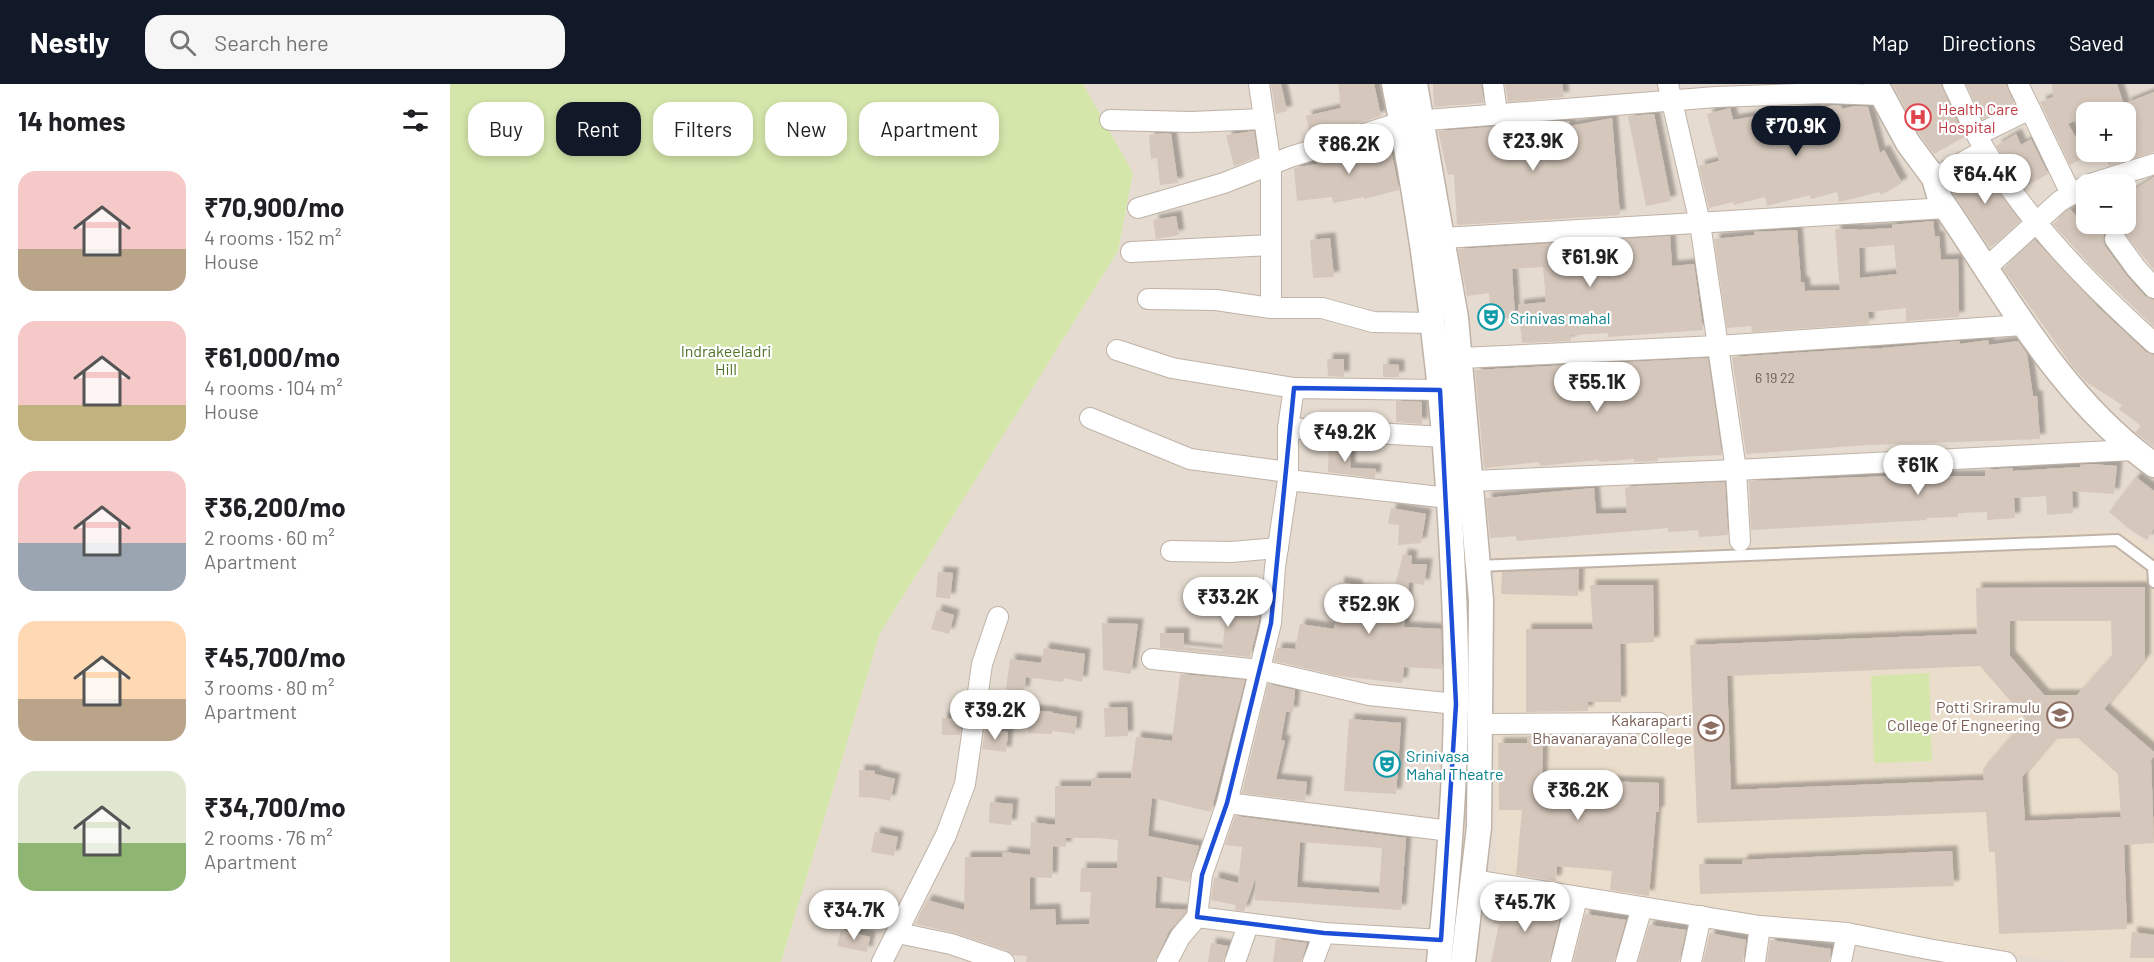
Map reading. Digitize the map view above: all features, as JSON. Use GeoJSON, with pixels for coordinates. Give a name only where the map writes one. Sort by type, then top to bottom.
{"type":"FeatureCollection","features":[{"type":"Feature","properties":{"kind":"street"},"geometry":{"type":"LineString","coordinates":[[1259,84],[1271,166],[1271,308]]}},
{"type":"Feature","properties":{"kind":"street"},"geometry":{"type":"LineString","coordinates":[[1394,84],[1412,121],[1443,238],[1461,358],[1481,600],[1479,827],[1463,962]]}},
{"type":"Feature","properties":{"kind":"street"},"geometry":{"type":"LineString","coordinates":[[1197,917],[1440,951],[1450,831],[1456,704],[1453,567],[1440,390],[1418,214],[1412,121],[1414,84]]}},
{"type":"Feature","properties":{"kind":"street"},"geometry":{"type":"LineString","coordinates":[[1493,84],[1497,113]]}},
{"type":"Feature","properties":{"kind":"street"},"geometry":{"type":"LineString","coordinates":[[1953,84],[1981,143],[2034,222],[2099,293],[2154,343]]}},
{"type":"Feature","properties":{"kind":"street"},"geometry":{"type":"LineString","coordinates":[[2018,84],[2030,109],[2076,179]]}},
{"type":"Feature","properties":{"kind":"street"},"geometry":{"type":"LineString","coordinates":[[1138,207],[1224,183],[1301,154],[1412,121],[1669,92],[1826,93],[1878,90],[1908,143],[1934,178],[1940,199],[2038,347],[2073,390],[2133,450],[2154,465]]}},
{"type":"Feature","properties":{"kind":"street"},"geometry":{"type":"LineString","coordinates":[[1669,92],[1700,223],[1736,470],[1740,541]]}},
{"type":"Feature","properties":{"kind":"street"},"geometry":{"type":"LineString","coordinates":[[1934,178],[2030,109]]}},
{"type":"Feature","properties":{"kind":"street"},"geometry":{"type":"LineString","coordinates":[[1110,120],[1191,122],[1264,119]]}},
{"type":"Feature","properties":{"kind":"street"},"geometry":{"type":"LineString","coordinates":[[2124,174],[2154,164]]}},
{"type":"Feature","properties":{"kind":"street"},"geometry":{"type":"LineString","coordinates":[[1986,268],[2034,222],[2076,192]]}},
{"type":"Feature","properties":{"kind":"street"},"geometry":{"type":"LineString","coordinates":[[1443,238],[1947,208]]}},
{"type":"Feature","properties":{"kind":"street"},"geometry":{"type":"LineString","coordinates":[[2115,239],[2154,288]]}},
{"type":"Feature","properties":{"kind":"street"},"geometry":{"type":"LineString","coordinates":[[1131,252],[1271,245]]}},
{"type":"Feature","properties":{"kind":"street"},"geometry":{"type":"LineString","coordinates":[[1148,299],[1216,300],[1271,308],[1322,308],[1372,322],[1433,323]]}},
{"type":"Feature","properties":{"kind":"street"},"geometry":{"type":"LineString","coordinates":[[1461,358],[1717,346],[2023,325]]}},
{"type":"Feature","properties":{"kind":"street"},"geometry":{"type":"LineString","coordinates":[[1117,350],[1172,368],[1294,388],[1440,390]]}},
{"type":"Feature","properties":{"kind":"street"},"geometry":{"type":"LineString","coordinates":[[1167,962],[1180,938],[1197,917],[1202,875],[1227,803],[1260,670],[1270,623],[1288,476],[1288,428],[1294,388]]}},
{"type":"Feature","properties":{"kind":"street"},"geometry":{"type":"LineString","coordinates":[[1090,418],[1190,459],[1288,476],[1449,498]]}},
{"type":"Feature","properties":{"kind":"street"},"geometry":{"type":"LineString","coordinates":[[1288,428],[1444,437]]}},
{"type":"Feature","properties":{"kind":"street"},"geometry":{"type":"LineString","coordinates":[[1471,481],[2133,450]]}},
{"type":"Feature","properties":{"kind":"street"},"geometry":{"type":"LineString","coordinates":[[1171,551],[1231,552],[1278,548]]}},
{"type":"Feature","properties":{"kind":"street"},"geometry":{"type":"LineString","coordinates":[[882,962],[946,835],[965,784],[982,664],[998,617]]}},
{"type":"Feature","properties":{"kind":"street"},"geometry":{"type":"LineString","coordinates":[[1152,659],[1260,670],[1369,695],[1456,704]]}},
{"type":"Feature","properties":{"kind":"street"},"geometry":{"type":"LineString","coordinates":[[1481,724],[1659,723]]}},
{"type":"Feature","properties":{"kind":"street"},"geometry":{"type":"LineString","coordinates":[[1227,803],[1450,831]]}},
{"type":"Feature","properties":{"kind":"street"},"geometry":{"type":"LineString","coordinates":[[1474,880],[1760,926],[1847,933],[1926,956],[1994,961]]}},
{"type":"Feature","properties":{"kind":"street"},"geometry":{"type":"LineString","coordinates":[[1561,962],[1577,897]]}},
{"type":"Feature","properties":{"kind":"street"},"geometry":{"type":"LineString","coordinates":[[1626,962],[1642,907]]}},
{"type":"Feature","properties":{"kind":"street"},"geometry":{"type":"LineString","coordinates":[[1690,962],[1701,916]]}},
{"type":"Feature","properties":{"kind":"street"},"geometry":{"type":"LineString","coordinates":[[1235,962],[1248,925]]}},
{"type":"Feature","properties":{"kind":"street"},"geometry":{"type":"LineString","coordinates":[[1755,962],[1760,926]]}},
{"type":"Feature","properties":{"kind":"street"},"geometry":{"type":"LineString","coordinates":[[898,933],[951,944],[1004,962]]}},
{"type":"Feature","properties":{"kind":"street"},"geometry":{"type":"LineString","coordinates":[[1313,962],[1324,933]]}},
{"type":"Feature","properties":{"kind":"street"},"geometry":{"type":"LineString","coordinates":[[1841,962],[1847,933]]}},
{"type":"Feature","properties":{"kind":"lane"},"geometry":{"type":"LineString","coordinates":[[1453,567],[2117,540],[2153,567],[2154,582]]}},
{"type":"Feature","properties":{"kind":"highlighted area"},"geometry":{"type":"Polygon","coordinates":[[[1294,388],[1440,390],[1456,704],[1441,940],[1324,933],[1197,917],[1202,875],[1227,803],[1271,623],[1294,388]]]}},
{"type":"Feature","properties":{"kind":"shaded area"},"geometry":{"type":"Polygon","coordinates":[[[1083,84],[2154,84],[2154,962],[781,962],[880,633],[1118,251],[1133,173],[1083,84]]]}},
{"type":"Feature","properties":{"kind":"shaded area"},"geometry":{"type":"Polygon","coordinates":[[[2119,530],[2154,545],[2154,962],[2071,962],[1766,922],[1496,880],[1496,556],[2119,530]]]}},
{"type":"Feature","properties":{"kind":"green space","name":"Indrakeeladri Hill"},"geometry":{"type":"Polygon","coordinates":[[[450,84],[1083,84],[1133,173],[1118,251],[880,633],[781,962],[450,962],[450,84]]]}},
{"type":"Feature","properties":{"kind":"green space"},"geometry":{"type":"Polygon","coordinates":[[[1929,673],[1932,761],[1874,763],[1871,676],[1929,673]]]}},
{"type":"Feature","properties":{"kind":"building"},"geometry":{"type":"Polygon","coordinates":[[[1271,84],[1281,84],[1287,111],[1276,114],[1271,84]]]}},
{"type":"Feature","properties":{"kind":"building"},"geometry":{"type":"Polygon","coordinates":[[[1338,84],[1374,84],[1381,116],[1311,138],[1306,116],[1341,108],[1338,84]]]}},
{"type":"Feature","properties":{"kind":"building"},"geometry":{"type":"Polygon","coordinates":[[[1433,84],[1481,84],[1484,103],[1434,107],[1433,84]]]}},
{"type":"Feature","properties":{"kind":"building"},"geometry":{"type":"Polygon","coordinates":[[[1505,84],[1562,84],[1564,97],[1508,102],[1505,84]]]}},
{"type":"Feature","properties":{"kind":"building"},"geometry":{"type":"Polygon","coordinates":[[[1892,84],[1941,84],[1964,137],[1934,154],[1920,135],[1892,84]]]}},
{"type":"Feature","properties":{"kind":"building"},"geometry":{"type":"Polygon","coordinates":[[[1966,84],[2006,84],[2014,103],[1982,119],[1966,84]]]}},
{"type":"Feature","properties":{"kind":"building"},"geometry":{"type":"Polygon","coordinates":[[[2052,84],[2117,84],[2123,102],[2076,102],[2076,120],[2068,124],[2076,137],[2076,162],[2070,165],[2040,102],[2053,97],[2052,84]]]}},
{"type":"Feature","properties":{"kind":"building"},"geometry":{"type":"Polygon","coordinates":[[[2154,92],[2154,152],[2136,158],[2136,102],[2129,102],[2154,92]]]}},
{"type":"Feature","properties":{"kind":"building"},"geometry":{"type":"Polygon","coordinates":[[[1833,105],[1841,106],[1842,109],[1855,106],[1868,107],[1880,153],[1884,150],[1902,183],[1881,195],[1879,192],[1839,202],[1837,192],[1811,199],[1810,195],[1767,206],[1765,197],[1734,205],[1733,202],[1709,208],[1699,166],[1719,161],[1707,114],[1730,108],[1733,120],[1767,114],[1768,116],[1786,111],[1786,113],[1815,106],[1816,110],[1833,105]]]}},
{"type":"Feature","properties":{"kind":"building"},"geometry":{"type":"Polygon","coordinates":[[[1654,114],[1671,201],[1646,206],[1628,116],[1654,114]]]}},
{"type":"Feature","properties":{"kind":"building"},"geometry":{"type":"Polygon","coordinates":[[[1612,118],[1620,215],[1457,225],[1454,174],[1448,175],[1438,131],[1569,121],[1570,126],[1612,118]]]}},
{"type":"Feature","properties":{"kind":"building"},"geometry":{"type":"Polygon","coordinates":[[[1254,131],[1258,157],[1234,166],[1226,135],[1254,131]]]}},
{"type":"Feature","properties":{"kind":"building"},"geometry":{"type":"Polygon","coordinates":[[[1171,134],[1178,183],[1160,185],[1157,158],[1151,159],[1149,135],[1171,134]]]}},
{"type":"Feature","properties":{"kind":"building"},"geometry":{"type":"Polygon","coordinates":[[[2016,134],[2021,145],[2031,139],[2048,174],[2024,187],[1996,146],[2016,134]]]}},
{"type":"Feature","properties":{"kind":"building"},"geometry":{"type":"Polygon","coordinates":[[[1386,139],[1388,146],[1390,145],[1399,190],[1364,199],[1364,197],[1333,203],[1332,197],[1297,201],[1294,168],[1317,164],[1316,161],[1386,139]]]}},
{"type":"Feature","properties":{"kind":"building"},"geometry":{"type":"Polygon","coordinates":[[[2107,162],[2122,162],[2109,166],[2107,162]]]}},
{"type":"Feature","properties":{"kind":"building"},"geometry":{"type":"Polygon","coordinates":[[[1981,166],[2020,221],[1990,248],[1953,193],[1950,183],[1981,166]]]}},
{"type":"Feature","properties":{"kind":"building"},"geometry":{"type":"Polygon","coordinates":[[[2154,177],[2154,270],[2125,234],[2136,234],[2136,189],[2154,177]]]}},
{"type":"Feature","properties":{"kind":"building"},"geometry":{"type":"Polygon","coordinates":[[[2070,209],[2076,216],[2076,234],[2104,234],[2105,246],[2127,276],[2145,296],[2154,300],[2154,327],[2093,268],[2053,224],[2070,209]]]}},
{"type":"Feature","properties":{"kind":"building"},"geometry":{"type":"Polygon","coordinates":[[[1176,216],[1179,235],[1156,239],[1153,220],[1176,216]]]}},
{"type":"Feature","properties":{"kind":"building"},"geometry":{"type":"Polygon","coordinates":[[[1933,221],[1935,237],[1939,236],[1941,260],[1958,259],[1959,317],[1906,321],[1906,308],[1868,312],[1869,324],[1752,332],[1751,326],[1727,328],[1714,239],[1754,235],[1754,232],[1797,230],[1801,282],[1804,282],[1805,291],[1840,290],[1835,229],[1892,228],[1892,225],[1933,221]],[[1894,245],[1859,248],[1860,278],[1897,274],[1894,245]]]}},
{"type":"Feature","properties":{"kind":"building"},"geometry":{"type":"Polygon","coordinates":[[[1670,236],[1672,266],[1694,264],[1703,330],[1608,337],[1608,333],[1571,335],[1571,341],[1522,343],[1518,305],[1546,302],[1543,267],[1512,269],[1515,317],[1491,319],[1489,293],[1467,296],[1458,249],[1670,236]]]}},
{"type":"Feature","properties":{"kind":"building"},"geometry":{"type":"Polygon","coordinates":[[[1330,238],[1334,277],[1313,278],[1310,240],[1330,238]]]}},
{"type":"Feature","properties":{"kind":"building"},"geometry":{"type":"Polygon","coordinates":[[[2035,240],[2099,308],[2146,352],[2154,355],[2154,447],[2135,432],[2141,426],[2119,409],[2122,405],[2086,382],[2073,367],[2003,269],[2035,240]]]}},
{"type":"Feature","properties":{"kind":"building"},"geometry":{"type":"Polygon","coordinates":[[[1988,340],[1989,345],[2018,341],[2027,354],[2033,396],[2037,396],[2040,439],[1867,445],[1746,454],[1732,357],[1960,341],[1960,344],[1988,340]]]}},
{"type":"Feature","properties":{"kind":"building"},"geometry":{"type":"Polygon","coordinates":[[[1708,358],[1722,455],[1658,458],[1658,461],[1634,462],[1634,459],[1599,462],[1599,460],[1540,466],[1539,462],[1484,468],[1475,370],[1708,358]]]}},
{"type":"Feature","properties":{"kind":"building"},"geometry":{"type":"Polygon","coordinates":[[[1327,359],[1344,359],[1344,377],[1328,376],[1327,359]]]}},
{"type":"Feature","properties":{"kind":"building"},"geometry":{"type":"Polygon","coordinates":[[[1383,364],[1399,365],[1399,377],[1383,377],[1383,364]]]}},
{"type":"Feature","properties":{"kind":"building"},"geometry":{"type":"Polygon","coordinates":[[[1396,401],[1422,402],[1422,424],[1396,422],[1396,401]]]}},
{"type":"Feature","properties":{"kind":"building"},"geometry":{"type":"Polygon","coordinates":[[[1329,445],[1351,446],[1350,468],[1376,469],[1375,478],[1328,472],[1329,445]]]}},
{"type":"Feature","properties":{"kind":"building"},"geometry":{"type":"Polygon","coordinates":[[[2080,465],[2117,466],[2114,494],[2072,491],[2073,513],[2047,515],[2046,496],[2014,498],[2015,518],[1987,520],[1987,512],[1958,513],[1958,517],[1926,518],[1927,520],[1751,530],[1749,481],[1924,475],[1985,476],[1985,470],[2012,468],[2013,471],[2080,467],[2080,465]]]}},
{"type":"Feature","properties":{"kind":"building"},"geometry":{"type":"Polygon","coordinates":[[[2136,477],[2154,491],[2154,528],[2147,540],[2129,529],[2109,512],[2136,477]]]}},
{"type":"Feature","properties":{"kind":"building"},"geometry":{"type":"Polygon","coordinates":[[[1725,482],[1728,535],[1699,537],[1698,530],[1668,532],[1668,528],[1517,541],[1516,536],[1490,538],[1486,498],[1594,488],[1596,514],[1627,513],[1625,488],[1725,482]]]}},
{"type":"Feature","properties":{"kind":"building"},"geometry":{"type":"Polygon","coordinates":[[[1391,508],[1426,514],[1421,543],[1398,545],[1399,525],[1388,524],[1391,508]]]}},
{"type":"Feature","properties":{"kind":"building"},"geometry":{"type":"Polygon","coordinates":[[[1403,554],[1412,556],[1411,564],[1427,564],[1424,585],[1409,582],[1404,627],[1441,629],[1442,669],[1404,667],[1402,683],[1339,676],[1274,661],[1277,648],[1295,649],[1300,624],[1334,629],[1339,582],[1357,585],[1357,589],[1393,594],[1403,554]]]}},
{"type":"Feature","properties":{"kind":"building"},"geometry":{"type":"Polygon","coordinates":[[[1579,569],[1578,596],[1501,594],[1502,572],[1579,569]]]}},
{"type":"Feature","properties":{"kind":"building"},"geometry":{"type":"Polygon","coordinates":[[[938,572],[953,573],[950,599],[936,597],[938,572]]]}},
{"type":"Feature","properties":{"kind":"building"},"geometry":{"type":"Polygon","coordinates":[[[1590,585],[1653,585],[1654,642],[1620,644],[1621,702],[1588,702],[1588,711],[1526,712],[1526,629],[1593,629],[1590,585]]]}},
{"type":"Feature","properties":{"kind":"building"},"geometry":{"type":"Polygon","coordinates":[[[2145,587],[2145,659],[2104,709],[2154,752],[2151,760],[2154,843],[2124,845],[2127,929],[1999,934],[1995,852],[1989,852],[1986,812],[1697,823],[1690,645],[1977,634],[1976,588],[2145,587]],[[2010,621],[2010,656],[2044,695],[2077,695],[2112,656],[2111,621],[2010,621]],[[1980,666],[1727,676],[1731,790],[1984,780],[1983,769],[2026,719],[1980,666]],[[2078,738],[2054,739],[2022,777],[2025,821],[2121,817],[2118,774],[2078,738]]]}},
{"type":"Feature","properties":{"kind":"building"},"geometry":{"type":"Polygon","coordinates":[[[1229,592],[1261,596],[1259,621],[1250,657],[1160,648],[1160,633],[1184,633],[1184,647],[1222,651],[1229,592]]]}},
{"type":"Feature","properties":{"kind":"building"},"geometry":{"type":"Polygon","coordinates":[[[937,610],[954,615],[949,634],[931,629],[937,610]]]}},
{"type":"Feature","properties":{"kind":"building"},"geometry":{"type":"Polygon","coordinates":[[[1102,623],[1138,624],[1131,674],[1103,670],[1102,623]]]}},
{"type":"Feature","properties":{"kind":"building"},"geometry":{"type":"Polygon","coordinates":[[[1044,648],[1085,654],[1082,682],[1064,678],[1063,682],[1026,677],[1024,692],[1006,689],[1010,659],[1041,663],[1044,648]]]}},
{"type":"Feature","properties":{"kind":"building"},"geometry":{"type":"Polygon","coordinates":[[[1180,674],[1245,680],[1211,812],[1152,798],[1148,836],[1199,846],[1189,882],[1157,876],[1155,908],[1186,910],[1169,931],[1155,962],[1026,962],[1027,956],[1013,955],[1008,951],[955,933],[915,924],[927,900],[964,910],[965,857],[1002,857],[1003,852],[1030,855],[1031,822],[1055,825],[1055,786],[1091,786],[1092,778],[1131,778],[1136,737],[1172,741],[1180,674]],[[1066,838],[1066,847],[1053,846],[1052,878],[1030,877],[1030,910],[1055,909],[1056,925],[1089,924],[1091,892],[1080,892],[1081,868],[1117,868],[1118,840],[1066,838]]]}},
{"type":"Feature","properties":{"kind":"building"},"geometry":{"type":"Polygon","coordinates":[[[1268,684],[1295,690],[1293,712],[1286,712],[1281,740],[1285,741],[1276,779],[1307,782],[1305,801],[1242,793],[1268,684]]]}},
{"type":"Feature","properties":{"kind":"building"},"geometry":{"type":"Polygon","coordinates":[[[1127,707],[1128,736],[1105,737],[1104,708],[1127,707]]]}},
{"type":"Feature","properties":{"kind":"building"},"geometry":{"type":"Polygon","coordinates":[[[1030,710],[1077,717],[1075,734],[1052,731],[1052,734],[1028,733],[1030,710]]]}},
{"type":"Feature","properties":{"kind":"building"},"geometry":{"type":"Polygon","coordinates":[[[942,718],[962,718],[960,735],[942,735],[942,718]]]}},
{"type":"Feature","properties":{"kind":"building"},"geometry":{"type":"Polygon","coordinates":[[[1349,719],[1401,723],[1396,794],[1344,791],[1349,719]]]}},
{"type":"Feature","properties":{"kind":"building"},"geometry":{"type":"Polygon","coordinates":[[[985,730],[1008,732],[1006,752],[982,749],[985,730]]]}},
{"type":"Feature","properties":{"kind":"building"},"geometry":{"type":"Polygon","coordinates":[[[1527,736],[1543,736],[1542,779],[1659,783],[1659,812],[1656,812],[1649,896],[1610,890],[1612,871],[1557,866],[1556,881],[1516,875],[1522,810],[1499,810],[1498,743],[1527,743],[1527,736]]]}},
{"type":"Feature","properties":{"kind":"building"},"geometry":{"type":"Polygon","coordinates":[[[859,770],[875,771],[875,774],[895,779],[890,801],[859,797],[859,770]]]}},
{"type":"Feature","properties":{"kind":"building"},"geometry":{"type":"Polygon","coordinates":[[[990,802],[1013,804],[1011,825],[989,823],[990,802]]]}},
{"type":"Feature","properties":{"kind":"building"},"geometry":{"type":"Polygon","coordinates":[[[1235,816],[1406,838],[1401,910],[1255,900],[1256,877],[1244,911],[1235,910],[1236,905],[1211,900],[1214,877],[1238,883],[1242,847],[1225,845],[1235,816]],[[1300,842],[1297,887],[1379,893],[1382,848],[1300,842]]]}},
{"type":"Feature","properties":{"kind":"building"},"geometry":{"type":"Polygon","coordinates":[[[875,832],[898,837],[894,856],[871,852],[875,832]]]}},
{"type":"Feature","properties":{"kind":"building"},"geometry":{"type":"Polygon","coordinates":[[[1952,851],[1954,886],[1700,894],[1699,864],[1742,864],[1742,860],[1952,851]]]}},
{"type":"Feature","properties":{"kind":"building"},"geometry":{"type":"Polygon","coordinates":[[[1499,900],[1534,908],[1535,905],[1562,909],[1549,962],[1491,962],[1499,924],[1494,923],[1499,900]]]}},
{"type":"Feature","properties":{"kind":"building"},"geometry":{"type":"Polygon","coordinates":[[[1585,914],[1626,920],[1614,962],[1573,962],[1585,914]]]}},
{"type":"Feature","properties":{"kind":"building"},"geometry":{"type":"Polygon","coordinates":[[[1649,925],[1686,930],[1679,962],[1638,962],[1649,925]]]}},
{"type":"Feature","properties":{"kind":"building"},"geometry":{"type":"Polygon","coordinates":[[[841,930],[870,937],[867,952],[837,946],[841,930]]]}},
{"type":"Feature","properties":{"kind":"building"},"geometry":{"type":"Polygon","coordinates":[[[2132,932],[2154,935],[2154,958],[2130,958],[2132,932]]]}},
{"type":"Feature","properties":{"kind":"building"},"geometry":{"type":"Polygon","coordinates":[[[1710,933],[1746,940],[1743,962],[1703,962],[1710,933]]]}},
{"type":"Feature","properties":{"kind":"building"},"geometry":{"type":"Polygon","coordinates":[[[1276,939],[1307,943],[1301,962],[1273,962],[1276,939]]]}},
{"type":"Feature","properties":{"kind":"building"},"geometry":{"type":"Polygon","coordinates":[[[1770,940],[1831,949],[1829,962],[1767,962],[1770,940]]]}},
{"type":"Feature","properties":{"kind":"building"},"geometry":{"type":"Polygon","coordinates":[[[1211,943],[1228,946],[1223,962],[1208,962],[1211,943]]]}},
{"type":"Feature","properties":{"kind":"place","name":"Health Care Hospital"},"geometry":{"type":"Point","coordinates":[1918,117]}},
{"type":"Feature","properties":{"kind":"place","name":"Srinivas mahal"},"geometry":{"type":"Point","coordinates":[1491,317]}},
{"type":"Feature","properties":{"kind":"place","name":"Potti Sriramulu College Of Engneering"},"geometry":{"type":"Point","coordinates":[2060,715]}},
{"type":"Feature","properties":{"kind":"place","name":"Kakaraparti Bhavanarayana College"},"geometry":{"type":"Point","coordinates":[1711,728]}},
{"type":"Feature","properties":{"kind":"place","name":"Srinivasa Mahal Theatre"},"geometry":{"type":"Point","coordinates":[1387,764]}}]}
